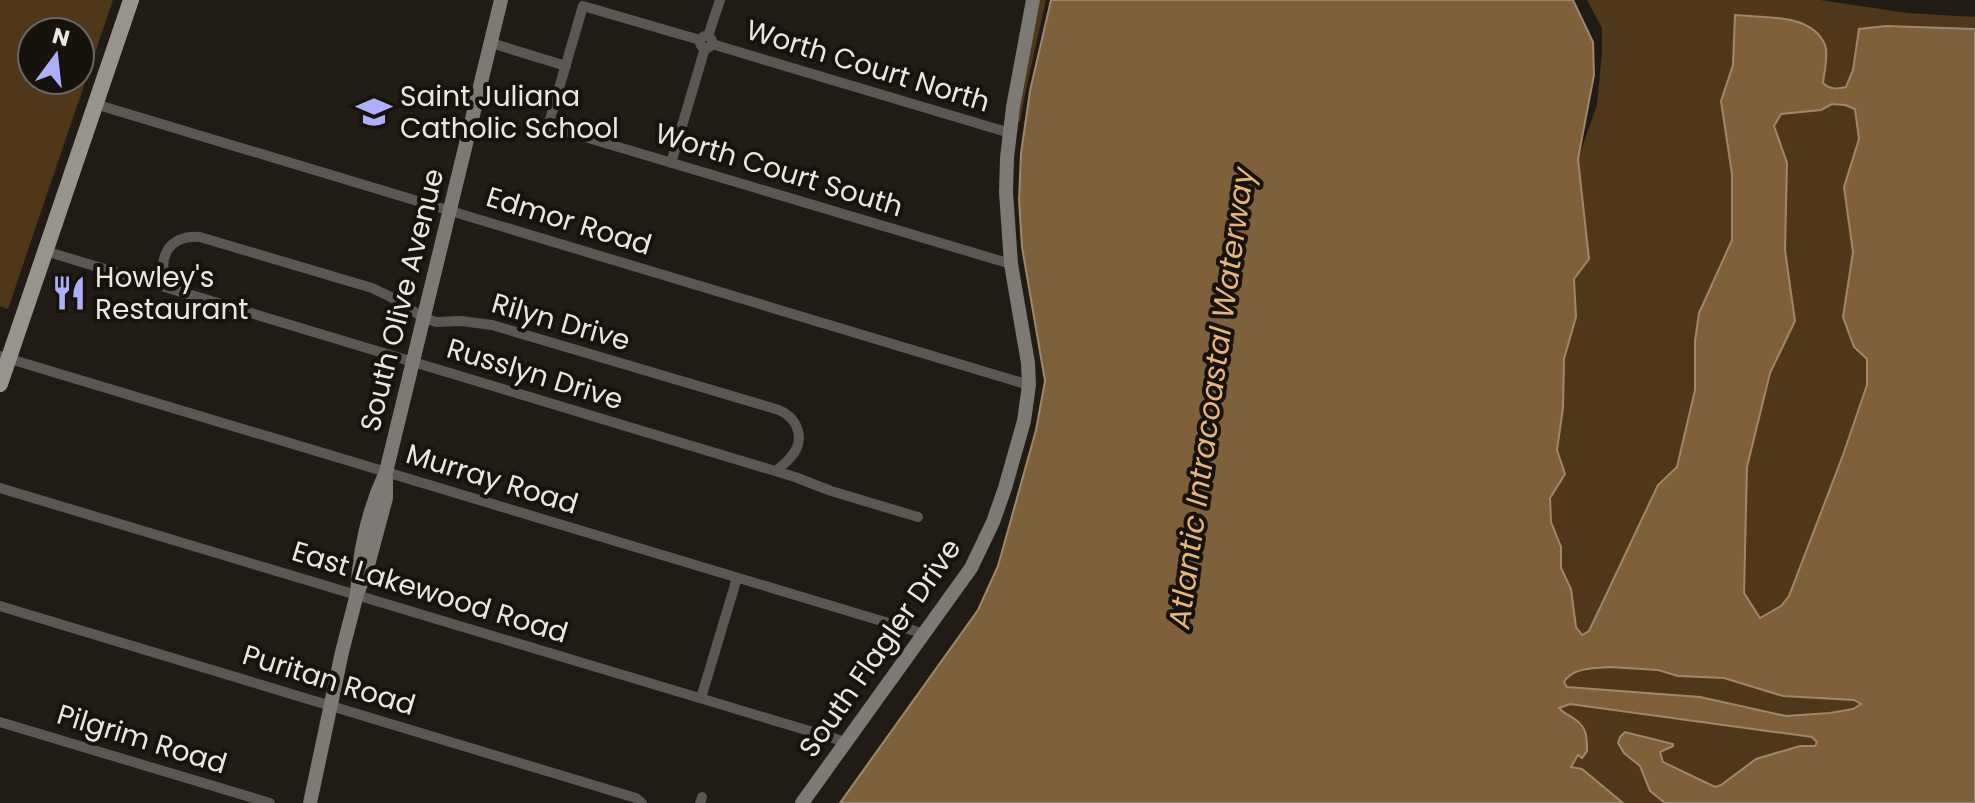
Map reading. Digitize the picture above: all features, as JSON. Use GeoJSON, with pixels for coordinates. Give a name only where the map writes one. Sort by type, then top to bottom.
{"type":"FeatureCollection","features":[{"type":"Feature","properties":{"kind":"main road"},"geometry":{"type":"LineString","coordinates":[[0,384],[4,358],[45,251],[131,0]]}},
{"type":"Feature","properties":{"kind":"street","name":"South Olive Avenue"},"geometry":{"type":"LineString","coordinates":[[310,803],[357,594],[386,498],[386,472],[501,0]]}},
{"type":"Feature","properties":{"kind":"street"},"geometry":{"type":"LineString","coordinates":[[671,163],[720,0]]}},
{"type":"Feature","properties":{"kind":"street","name":"South Flagler Drive"},"geometry":{"type":"LineString","coordinates":[[802,803],[971,568],[993,522],[1024,421],[1029,385],[1028,363],[1011,264],[1006,192],[1010,133],[1033,0]]}},
{"type":"Feature","properties":{"kind":"street","name":"Worth Court North"},"geometry":{"type":"LineString","coordinates":[[566,66],[583,6],[1010,133]]}},
{"type":"Feature","properties":{"kind":"street"},"geometry":{"type":"LineString","coordinates":[[491,43],[566,66]]}},
{"type":"Feature","properties":{"kind":"street","name":"Worth Court South"},"geometry":{"type":"LineString","coordinates":[[566,66],[548,126],[1011,264]]}},
{"type":"Feature","properties":{"kind":"street","name":"Edmor Road"},"geometry":{"type":"LineString","coordinates":[[95,104],[1029,385]]}},
{"type":"Feature","properties":{"kind":"street","name":"Rilyn Drive"},"geometry":{"type":"LineString","coordinates":[[175,291],[164,275],[163,261],[174,243],[193,236],[372,288],[436,322],[492,325],[779,410],[795,423],[799,442],[790,459],[776,471]]}},
{"type":"Feature","properties":{"kind":"street","name":"Russlyn Drive"},"geometry":{"type":"LineString","coordinates":[[45,251],[776,471],[918,517]]}},
{"type":"Feature","properties":{"kind":"street","name":"Murray Road"},"geometry":{"type":"LineString","coordinates":[[4,358],[925,634]]}},
{"type":"Feature","properties":{"kind":"street","name":"East Lakewood Road"},"geometry":{"type":"LineString","coordinates":[[0,488],[846,742]]}},
{"type":"Feature","properties":{"kind":"street"},"geometry":{"type":"LineString","coordinates":[[701,698],[737,578]]}},
{"type":"Feature","properties":{"kind":"street","name":"Puritan Road"},"geometry":{"type":"LineString","coordinates":[[0,606],[636,798],[642,803]]}},
{"type":"Feature","properties":{"kind":"street","name":"Pilgrim Road"},"geometry":{"type":"LineString","coordinates":[[0,722],[270,803]]}},
{"type":"Feature","properties":{"kind":"shaded area"},"geometry":{"type":"Polygon","coordinates":[[[0,0],[113,0],[96,50],[96,16],[16,16],[16,96],[80,96],[8,309],[0,306],[0,0]]]}},
{"type":"Feature","properties":{"kind":"shaded area"},"geometry":{"type":"Polygon","coordinates":[[[1040,0],[1046,0],[1020,122],[1017,122],[1040,0]]]}},
{"type":"Feature","properties":{"kind":"shaded area"},"geometry":{"type":"Polygon","coordinates":[[[1587,0],[1820,0],[1907,13],[1975,17],[1975,29],[1886,26],[1859,29],[1853,70],[1846,87],[1836,90],[1826,86],[1735,16],[1733,65],[1721,101],[1732,174],[1732,240],[1699,313],[1695,341],[1695,390],[1677,467],[1658,485],[1589,631],[1582,635],[1576,627],[1571,589],[1561,568],[1561,547],[1551,522],[1550,498],[1565,474],[1557,450],[1563,408],[1564,359],[1576,317],[1574,279],[1589,259],[1578,159],[1597,105],[1602,28],[1587,0]]]}},
{"type":"Feature","properties":{"kind":"shaded area"},"geometry":{"type":"Polygon","coordinates":[[[1831,104],[1855,109],[1859,139],[1844,187],[1853,252],[1843,317],[1854,347],[1867,359],[1867,385],[1789,596],[1781,606],[1760,618],[1744,593],[1747,467],[1770,373],[1795,321],[1785,250],[1787,163],[1774,126],[1780,114],[1821,110],[1831,104]]]}},
{"type":"Feature","properties":{"kind":"shaded area"},"geometry":{"type":"Polygon","coordinates":[[[1609,667],[1724,678],[1783,696],[1862,703],[1853,709],[1830,713],[1786,716],[1700,697],[1567,687],[1564,682],[1578,671],[1609,667]]]}},
{"type":"Feature","properties":{"kind":"shaded area"},"geometry":{"type":"Polygon","coordinates":[[[1570,704],[1812,737],[1817,742],[1815,746],[1800,746],[1756,759],[1715,787],[1663,762],[1660,752],[1673,747],[1673,744],[1655,740],[1624,753],[1640,766],[1650,791],[1665,803],[1623,803],[1582,769],[1570,767],[1578,755],[1576,720],[1559,707],[1570,704]]]}},
{"type":"Feature","properties":{"kind":"water","name":"Atlantic Intracoastal Waterway"},"geometry":{"type":"Polygon","coordinates":[[[1051,0],[1573,0],[1593,42],[1594,75],[1578,159],[1589,259],[1574,279],[1576,317],[1564,359],[1563,408],[1557,450],[1565,474],[1550,498],[1551,522],[1561,547],[1561,568],[1571,589],[1576,627],[1582,635],[1589,631],[1658,485],[1677,467],[1695,390],[1695,341],[1699,313],[1732,240],[1732,174],[1721,101],[1733,65],[1735,15],[1786,19],[1810,27],[1819,35],[1826,49],[1823,83],[1834,88],[1846,87],[1853,70],[1859,29],[1886,26],[1975,29],[1975,803],[1665,803],[1650,791],[1640,766],[1624,753],[1618,743],[1625,732],[1673,744],[1660,752],[1663,762],[1715,787],[1756,759],[1800,746],[1815,746],[1817,742],[1812,737],[1570,704],[1559,708],[1582,726],[1587,746],[1582,758],[1578,755],[1571,767],[1582,769],[1623,803],[840,803],[978,610],[998,566],[1036,430],[1045,381],[1022,247],[1019,200],[1021,153],[1030,91],[1051,0]],[[1832,104],[1821,110],[1781,114],[1774,126],[1787,163],[1785,250],[1795,321],[1770,373],[1747,467],[1744,593],[1760,618],[1781,606],[1789,596],[1867,385],[1867,359],[1854,347],[1843,317],[1853,252],[1844,187],[1859,139],[1855,109],[1832,104]],[[1609,667],[1578,671],[1564,682],[1567,687],[1700,697],[1786,716],[1830,713],[1853,709],[1861,704],[1854,700],[1783,696],[1724,678],[1609,667]]]}},
{"type":"Feature","properties":{"kind":"place","name":"Saint Juliana Catholic School"},"geometry":{"type":"Point","coordinates":[374,112]}},
{"type":"Feature","properties":{"kind":"place","name":"Howley's Restaurant"},"geometry":{"type":"Point","coordinates":[69,293]}}]}
